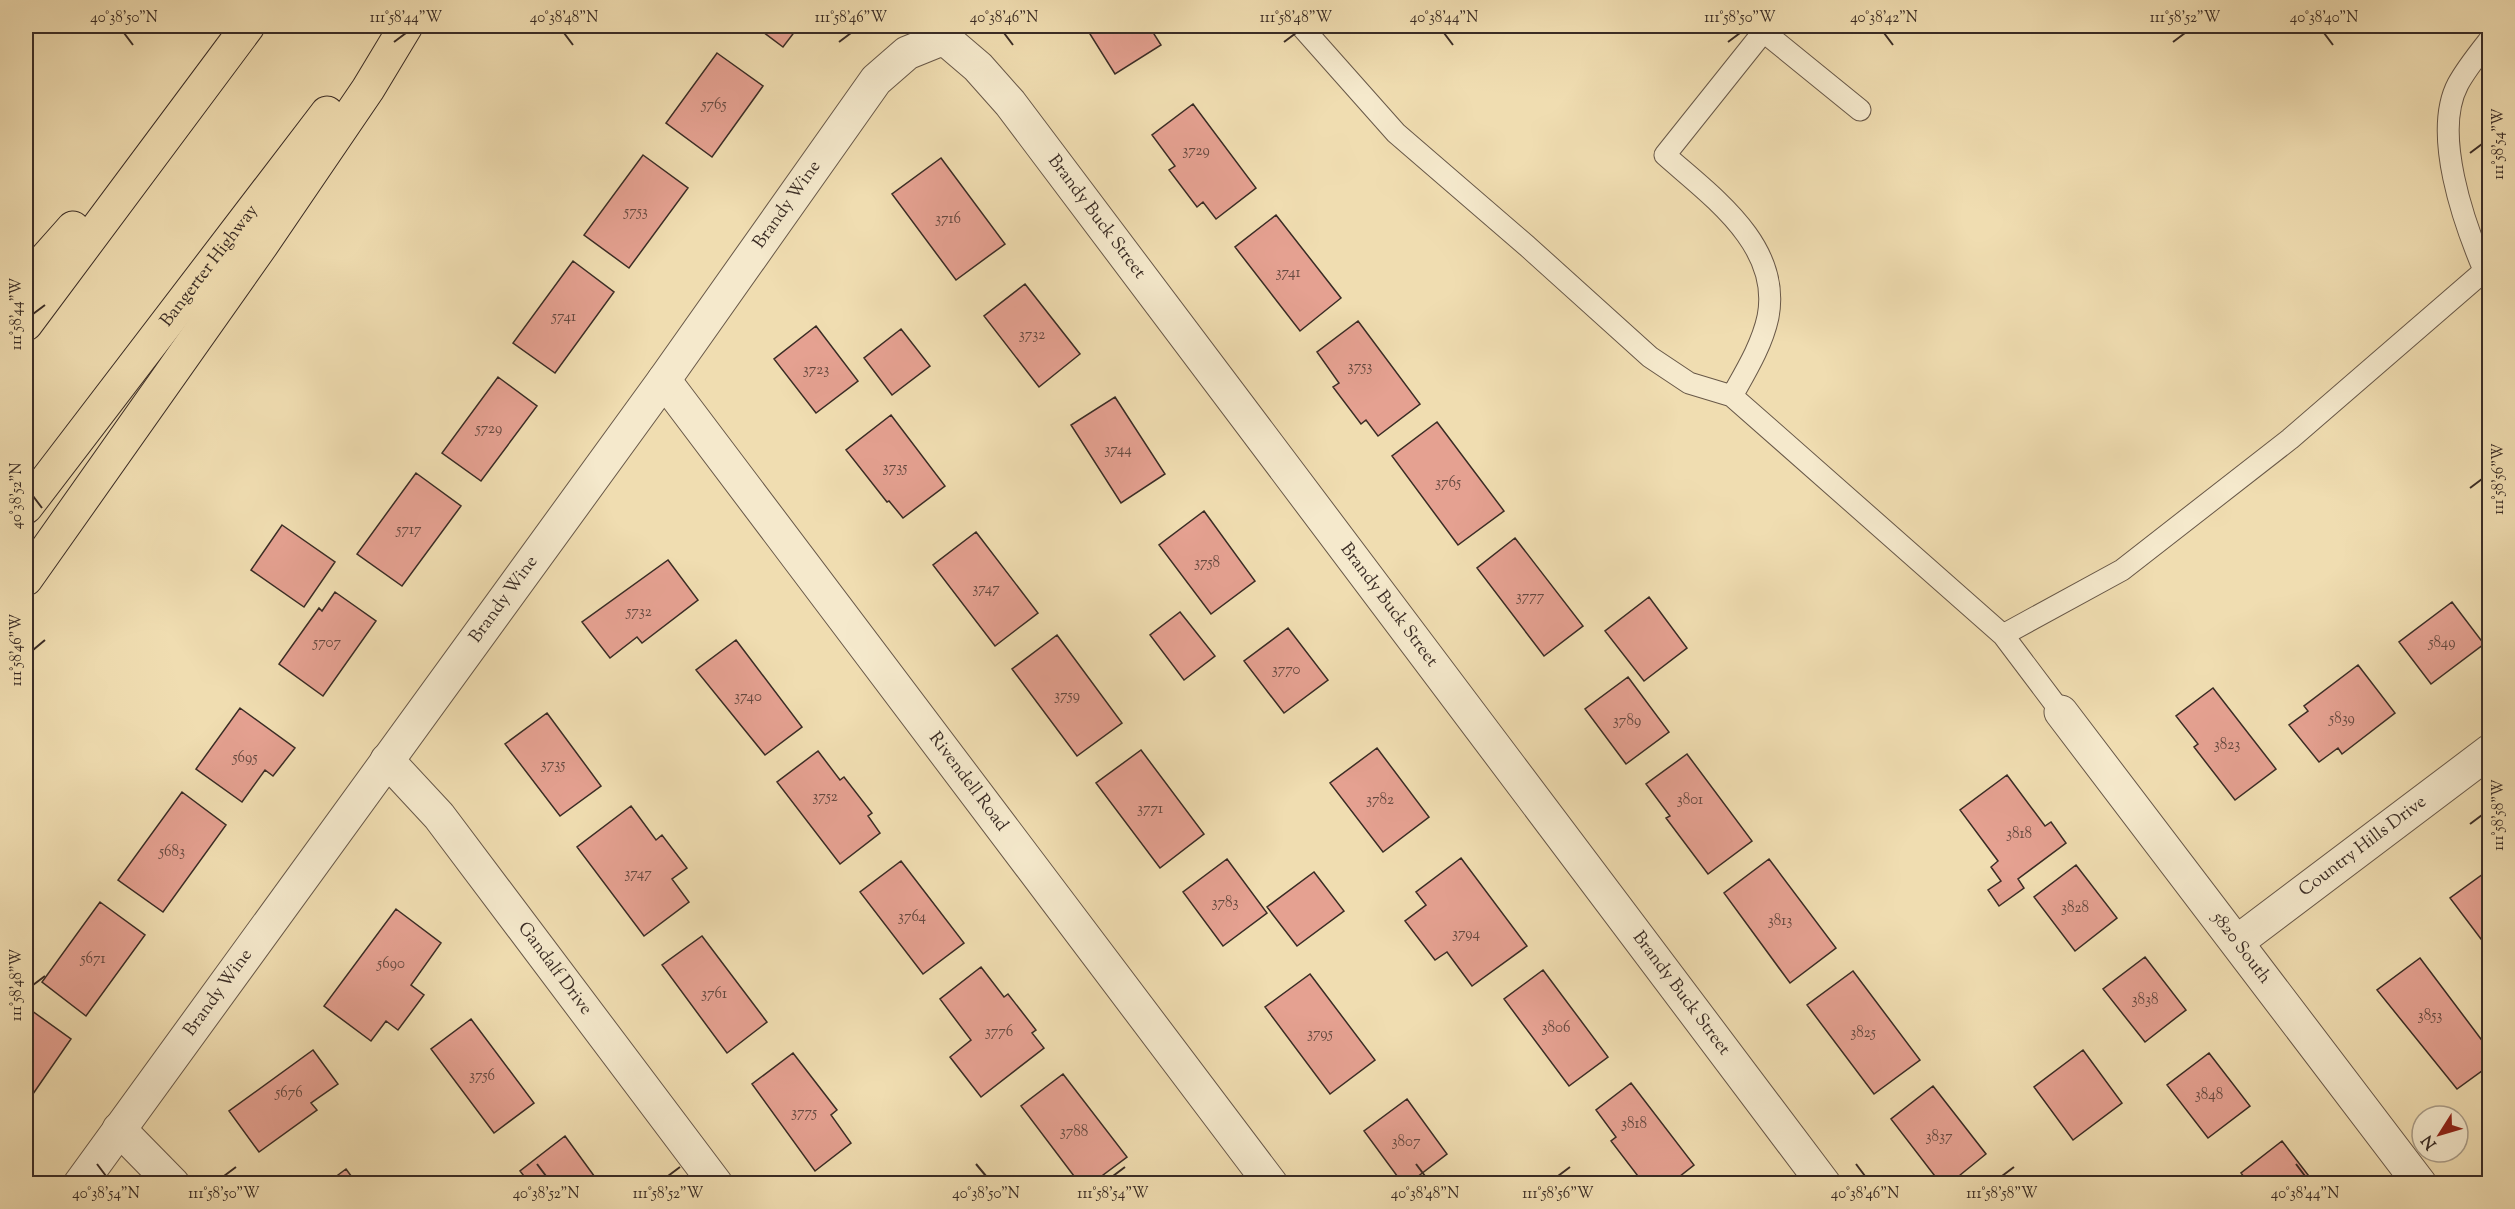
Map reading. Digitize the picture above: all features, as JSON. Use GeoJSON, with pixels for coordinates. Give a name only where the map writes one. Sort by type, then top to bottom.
{"type":"FeatureCollection","features":[{"type":"Feature","properties":{"kind":"highway"},"geometry":{"type":"LineString","coordinates":[[26,281],[135,157],[240,26]]}},
{"type":"Feature","properties":{"kind":"highway"},"geometry":{"type":"LineString","coordinates":[[26,324],[248,26]]}},
{"type":"Feature","properties":{"kind":"highway","name":"Bangerter Highway"},"geometry":{"type":"LineString","coordinates":[[26,507],[392,26]]}},
{"type":"Feature","properties":{"kind":"highway"},"geometry":{"type":"LineString","coordinates":[[26,579],[268,236],[368,89],[406,26]]}},
{"type":"Feature","properties":{"kind":"street","name":"Brandy Wine"},"geometry":{"type":"LineString","coordinates":[[80,1184],[664,380],[876,80],[907,53],[944,38]]}},
{"type":"Feature","properties":{"kind":"street","name":"Brandy Buck Street"},"geometry":{"type":"LineString","coordinates":[[944,38],[978,67],[1010,103],[1824,1184]]}},
{"type":"Feature","properties":{"kind":"street","name":"Rivendell Road"},"geometry":{"type":"LineString","coordinates":[[664,380],[1271,1184]]}},
{"type":"Feature","properties":{"kind":"street","name":"5820 South"},"geometry":{"type":"LineString","coordinates":[[2061,712],[2420,1184]]}},
{"type":"Feature","properties":{"kind":"street","name":"Country Hills Drive"},"geometry":{"type":"LineString","coordinates":[[2236,942],[2490,750]]}},
{"type":"Feature","properties":{"kind":"street","name":"Gandalf Drive"},"geometry":{"type":"LineString","coordinates":[[387,760],[440,816],[716,1184]]}},
{"type":"Feature","properties":{"kind":"street"},"geometry":{"type":"LineString","coordinates":[[119,1129],[173,1184]]}},
{"type":"Feature","properties":{"kind":"lane"},"geometry":{"type":"LineString","coordinates":[[1301,26],[1396,133],[1527,246],[1650,357],[1689,383],[1732,396],[2003,635],[2061,712]]}},
{"type":"Feature","properties":{"kind":"lane"},"geometry":{"type":"LineString","coordinates":[[1732,396],[1753,359],[1768,316],[1768,281],[1756,248],[1731,214],[1665,155],[1766,29],[1860,110]]}},
{"type":"Feature","properties":{"kind":"lane"},"geometry":{"type":"LineString","coordinates":[[2003,635],[2122,570],[2290,439],[2487,268],[2470,237],[2449,153],[2449,116],[2457,86],[2490,39]]}},
{"type":"Feature","properties":{"kind":"building"},"geometry":{"type":"Polygon","coordinates":[[[755,26],[799,26],[783,47],[755,26]]]}},
{"type":"Feature","properties":{"kind":"building"},"geometry":{"type":"Polygon","coordinates":[[[1085,26],[1149,26],[1161,45],[1115,74],[1085,26]]]}},
{"type":"Feature","properties":{"kind":"building"},"geometry":{"type":"Polygon","coordinates":[[[717,53],[763,86],[712,157],[666,123],[717,53]]]}},
{"type":"Feature","properties":{"kind":"building"},"geometry":{"type":"Polygon","coordinates":[[[1193,104],[1256,188],[1216,219],[1203,202],[1197,207],[1169,170],[1175,166],[1152,135],[1193,104]]]}},
{"type":"Feature","properties":{"kind":"building"},"geometry":{"type":"Polygon","coordinates":[[[643,155],[688,188],[629,268],[584,235],[643,155]]]}},
{"type":"Feature","properties":{"kind":"building"},"geometry":{"type":"Polygon","coordinates":[[[941,158],[1005,244],[956,280],[892,194],[941,158]]]}},
{"type":"Feature","properties":{"kind":"building"},"geometry":{"type":"Polygon","coordinates":[[[1276,215],[1341,298],[1300,331],[1235,247],[1276,215]]]}},
{"type":"Feature","properties":{"kind":"building"},"geometry":{"type":"Polygon","coordinates":[[[573,261],[614,292],[555,373],[513,343],[573,261]]]}},
{"type":"Feature","properties":{"kind":"building"},"geometry":{"type":"Polygon","coordinates":[[[1025,284],[1080,354],[1039,387],[984,316],[1025,284]]]}},
{"type":"Feature","properties":{"kind":"building"},"geometry":{"type":"Polygon","coordinates":[[[1358,321],[1420,404],[1378,436],[1366,420],[1361,424],[1333,387],[1339,383],[1317,352],[1358,321]]]}},
{"type":"Feature","properties":{"kind":"building"},"geometry":{"type":"Polygon","coordinates":[[[816,326],[858,381],[816,413],[774,359],[816,326]]]}},
{"type":"Feature","properties":{"kind":"building"},"geometry":{"type":"Polygon","coordinates":[[[901,329],[930,366],[892,395],[864,358],[901,329]]]}},
{"type":"Feature","properties":{"kind":"building"},"geometry":{"type":"Polygon","coordinates":[[[498,377],[537,406],[481,481],[442,453],[498,377]]]}},
{"type":"Feature","properties":{"kind":"building"},"geometry":{"type":"Polygon","coordinates":[[[1115,397],[1165,474],[1121,503],[1071,425],[1115,397]]]}},
{"type":"Feature","properties":{"kind":"building"},"geometry":{"type":"Polygon","coordinates":[[[891,415],[945,486],[903,518],[889,501],[887,502],[846,450],[891,415]]]}},
{"type":"Feature","properties":{"kind":"building"},"geometry":{"type":"Polygon","coordinates":[[[1437,422],[1504,511],[1458,545],[1392,456],[1437,422]]]}},
{"type":"Feature","properties":{"kind":"building"},"geometry":{"type":"Polygon","coordinates":[[[416,473],[461,506],[402,586],[357,554],[416,473]]]}},
{"type":"Feature","properties":{"kind":"building"},"geometry":{"type":"Polygon","coordinates":[[[1204,511],[1255,581],[1211,614],[1159,545],[1204,511]]]}},
{"type":"Feature","properties":{"kind":"building"},"geometry":{"type":"Polygon","coordinates":[[[282,525],[335,562],[304,607],[251,570],[282,525]]]}},
{"type":"Feature","properties":{"kind":"building"},"geometry":{"type":"Polygon","coordinates":[[[976,532],[1038,613],[995,646],[933,565],[976,532]]]}},
{"type":"Feature","properties":{"kind":"building"},"geometry":{"type":"Polygon","coordinates":[[[1515,538],[1583,626],[1544,656],[1477,568],[1515,538]]]}},
{"type":"Feature","properties":{"kind":"building"},"geometry":{"type":"Polygon","coordinates":[[[668,560],[698,600],[642,643],[637,637],[610,658],[582,622],[668,560]]]}},
{"type":"Feature","properties":{"kind":"building"},"geometry":{"type":"Polygon","coordinates":[[[335,592],[376,621],[323,696],[279,664],[319,608],[322,611],[335,592]]]}},
{"type":"Feature","properties":{"kind":"building"},"geometry":{"type":"Polygon","coordinates":[[[1649,597],[1687,648],[1644,681],[1605,631],[1649,597]]]}},
{"type":"Feature","properties":{"kind":"building"},"geometry":{"type":"Polygon","coordinates":[[[2452,602],[2484,644],[2431,684],[2399,642],[2452,602]]]}},
{"type":"Feature","properties":{"kind":"building"},"geometry":{"type":"Polygon","coordinates":[[[1180,612],[1215,656],[1184,680],[1150,635],[1180,612]]]}},
{"type":"Feature","properties":{"kind":"building"},"geometry":{"type":"Polygon","coordinates":[[[1288,628],[1328,680],[1284,713],[1244,661],[1288,628]]]}},
{"type":"Feature","properties":{"kind":"building"},"geometry":{"type":"Polygon","coordinates":[[[1057,635],[1122,723],[1077,756],[1012,669],[1057,635]]]}},
{"type":"Feature","properties":{"kind":"building"},"geometry":{"type":"Polygon","coordinates":[[[736,640],[802,727],[765,755],[696,670],[736,640]]]}},
{"type":"Feature","properties":{"kind":"building"},"geometry":{"type":"Polygon","coordinates":[[[2358,665],[2395,713],[2342,754],[2338,748],[2319,762],[2289,725],[2308,711],[2304,706],[2358,665]]]}},
{"type":"Feature","properties":{"kind":"building"},"geometry":{"type":"Polygon","coordinates":[[[1628,677],[1669,732],[1626,764],[1585,709],[1628,677]]]}},
{"type":"Feature","properties":{"kind":"building"},"geometry":{"type":"Polygon","coordinates":[[[2213,688],[2276,769],[2235,800],[2194,747],[2198,744],[2176,716],[2213,688]]]}},
{"type":"Feature","properties":{"kind":"building"},"geometry":{"type":"Polygon","coordinates":[[[240,708],[295,748],[273,776],[265,770],[242,802],[196,769],[240,708]]]}},
{"type":"Feature","properties":{"kind":"building"},"geometry":{"type":"Polygon","coordinates":[[[547,713],[601,786],[560,816],[505,744],[547,713]]]}},
{"type":"Feature","properties":{"kind":"building"},"geometry":{"type":"Polygon","coordinates":[[[1377,748],[1429,817],[1383,852],[1330,783],[1377,748]]]}},
{"type":"Feature","properties":{"kind":"building"},"geometry":{"type":"Polygon","coordinates":[[[1141,750],[1204,834],[1160,868],[1096,783],[1141,750]]]}},
{"type":"Feature","properties":{"kind":"building"},"geometry":{"type":"Polygon","coordinates":[[[818,751],[840,780],[844,777],[872,813],[868,816],[880,833],[840,864],[777,782],[818,751]]]}},
{"type":"Feature","properties":{"kind":"building"},"geometry":{"type":"Polygon","coordinates":[[[1687,754],[1752,841],[1708,874],[1666,818],[1670,816],[1646,784],[1687,754]]]}},
{"type":"Feature","properties":{"kind":"building"},"geometry":{"type":"Polygon","coordinates":[[[2007,775],[2045,826],[2051,822],[2066,843],[2018,879],[2024,888],[1999,906],[1988,890],[2001,881],[1991,867],[1998,861],[1960,810],[2007,775]]]}},
{"type":"Feature","properties":{"kind":"building"},"geometry":{"type":"Polygon","coordinates":[[[182,792],[226,825],[163,912],[118,880],[182,792]]]}},
{"type":"Feature","properties":{"kind":"building"},"geometry":{"type":"Polygon","coordinates":[[[631,806],[656,840],[662,835],[687,868],[672,879],[689,902],[644,936],[577,847],[631,806]]]}},
{"type":"Feature","properties":{"kind":"building"},"geometry":{"type":"Polygon","coordinates":[[[1461,858],[1527,946],[1472,986],[1447,952],[1435,960],[1405,921],[1426,905],[1416,892],[1461,858]]]}},
{"type":"Feature","properties":{"kind":"building"},"geometry":{"type":"Polygon","coordinates":[[[1227,859],[1267,913],[1223,946],[1183,892],[1227,859]]]}},
{"type":"Feature","properties":{"kind":"building"},"geometry":{"type":"Polygon","coordinates":[[[1769,859],[1836,948],[1790,983],[1724,893],[1769,859]]]}},
{"type":"Feature","properties":{"kind":"building"},"geometry":{"type":"Polygon","coordinates":[[[901,861],[964,943],[923,974],[860,892],[901,861]]]}},
{"type":"Feature","properties":{"kind":"building"},"geometry":{"type":"Polygon","coordinates":[[[2076,865],[2117,918],[2075,951],[2034,897],[2076,865]]]}},
{"type":"Feature","properties":{"kind":"building"},"geometry":{"type":"Polygon","coordinates":[[[2490,869],[2490,939],[2484,943],[2450,898],[2490,869]]]}},
{"type":"Feature","properties":{"kind":"building"},"geometry":{"type":"Polygon","coordinates":[[[1314,872],[1344,911],[1297,946],[1267,907],[1314,872]]]}},
{"type":"Feature","properties":{"kind":"building"},"geometry":{"type":"Polygon","coordinates":[[[100,902],[145,935],[86,1016],[42,982],[100,902]]]}},
{"type":"Feature","properties":{"kind":"building"},"geometry":{"type":"Polygon","coordinates":[[[396,909],[441,943],[411,985],[424,995],[398,1030],[386,1021],[371,1041],[324,1006],[396,909]]]}},
{"type":"Feature","properties":{"kind":"building"},"geometry":{"type":"Polygon","coordinates":[[[702,936],[767,1022],[727,1053],[662,965],[702,936]]]}},
{"type":"Feature","properties":{"kind":"building"},"geometry":{"type":"Polygon","coordinates":[[[2145,957],[2186,1010],[2145,1042],[2103,989],[2145,957]]]}},
{"type":"Feature","properties":{"kind":"building"},"geometry":{"type":"Polygon","coordinates":[[[2420,958],[2490,1051],[2490,1065],[2457,1089],[2377,990],[2420,958]]]}},
{"type":"Feature","properties":{"kind":"building"},"geometry":{"type":"Polygon","coordinates":[[[981,967],[1004,997],[1008,994],[1036,1030],[1032,1033],[1044,1048],[981,1097],[950,1057],[971,1040],[940,999],[981,967]]]}},
{"type":"Feature","properties":{"kind":"building"},"geometry":{"type":"Polygon","coordinates":[[[1543,970],[1608,1057],[1569,1086],[1504,999],[1543,970]]]}},
{"type":"Feature","properties":{"kind":"building"},"geometry":{"type":"Polygon","coordinates":[[[1853,971],[1920,1060],[1874,1094],[1807,1005],[1853,971]]]}},
{"type":"Feature","properties":{"kind":"building"},"geometry":{"type":"Polygon","coordinates":[[[1310,974],[1375,1060],[1330,1094],[1265,1007],[1310,974]]]}},
{"type":"Feature","properties":{"kind":"building"},"geometry":{"type":"Polygon","coordinates":[[[28,1008],[71,1039],[26,1104],[26,1011],[28,1008]]]}},
{"type":"Feature","properties":{"kind":"building"},"geometry":{"type":"Polygon","coordinates":[[[471,1019],[534,1103],[494,1133],[431,1049],[471,1019]]]}},
{"type":"Feature","properties":{"kind":"building"},"geometry":{"type":"Polygon","coordinates":[[[313,1050],[338,1084],[311,1103],[317,1110],[259,1152],[229,1111],[313,1050]]]}},
{"type":"Feature","properties":{"kind":"building"},"geometry":{"type":"Polygon","coordinates":[[[2083,1050],[2122,1103],[2073,1140],[2034,1087],[2083,1050]]]}},
{"type":"Feature","properties":{"kind":"building"},"geometry":{"type":"Polygon","coordinates":[[[793,1053],[837,1110],[831,1115],[851,1143],[815,1171],[752,1084],[793,1053]]]}},
{"type":"Feature","properties":{"kind":"building"},"geometry":{"type":"Polygon","coordinates":[[[2209,1053],[2250,1106],[2208,1138],[2167,1085],[2209,1053]]]}},
{"type":"Feature","properties":{"kind":"building"},"geometry":{"type":"Polygon","coordinates":[[[1063,1074],[1127,1157],[1091,1184],[1080,1184],[1021,1106],[1063,1074]]]}},
{"type":"Feature","properties":{"kind":"building"},"geometry":{"type":"Polygon","coordinates":[[[1631,1083],[1694,1165],[1670,1184],[1644,1184],[1611,1141],[1616,1137],[1596,1110],[1631,1083]]]}},
{"type":"Feature","properties":{"kind":"building"},"geometry":{"type":"Polygon","coordinates":[[[1933,1086],[1986,1154],[1949,1184],[1941,1184],[1891,1119],[1933,1086]]]}},
{"type":"Feature","properties":{"kind":"building"},"geometry":{"type":"Polygon","coordinates":[[[1407,1099],[1447,1154],[1408,1184],[1403,1184],[1364,1131],[1407,1099]]]}},
{"type":"Feature","properties":{"kind":"building"},"geometry":{"type":"Polygon","coordinates":[[[565,1136],[600,1184],[530,1184],[520,1171],[565,1136]]]}},
{"type":"Feature","properties":{"kind":"building"},"geometry":{"type":"Polygon","coordinates":[[[2282,1141],[2315,1184],[2249,1184],[2241,1173],[2282,1141]]]}},
{"type":"Feature","properties":{"kind":"building"},"geometry":{"type":"Polygon","coordinates":[[[346,1169],[357,1184],[326,1184],[346,1169]]]}}]}
